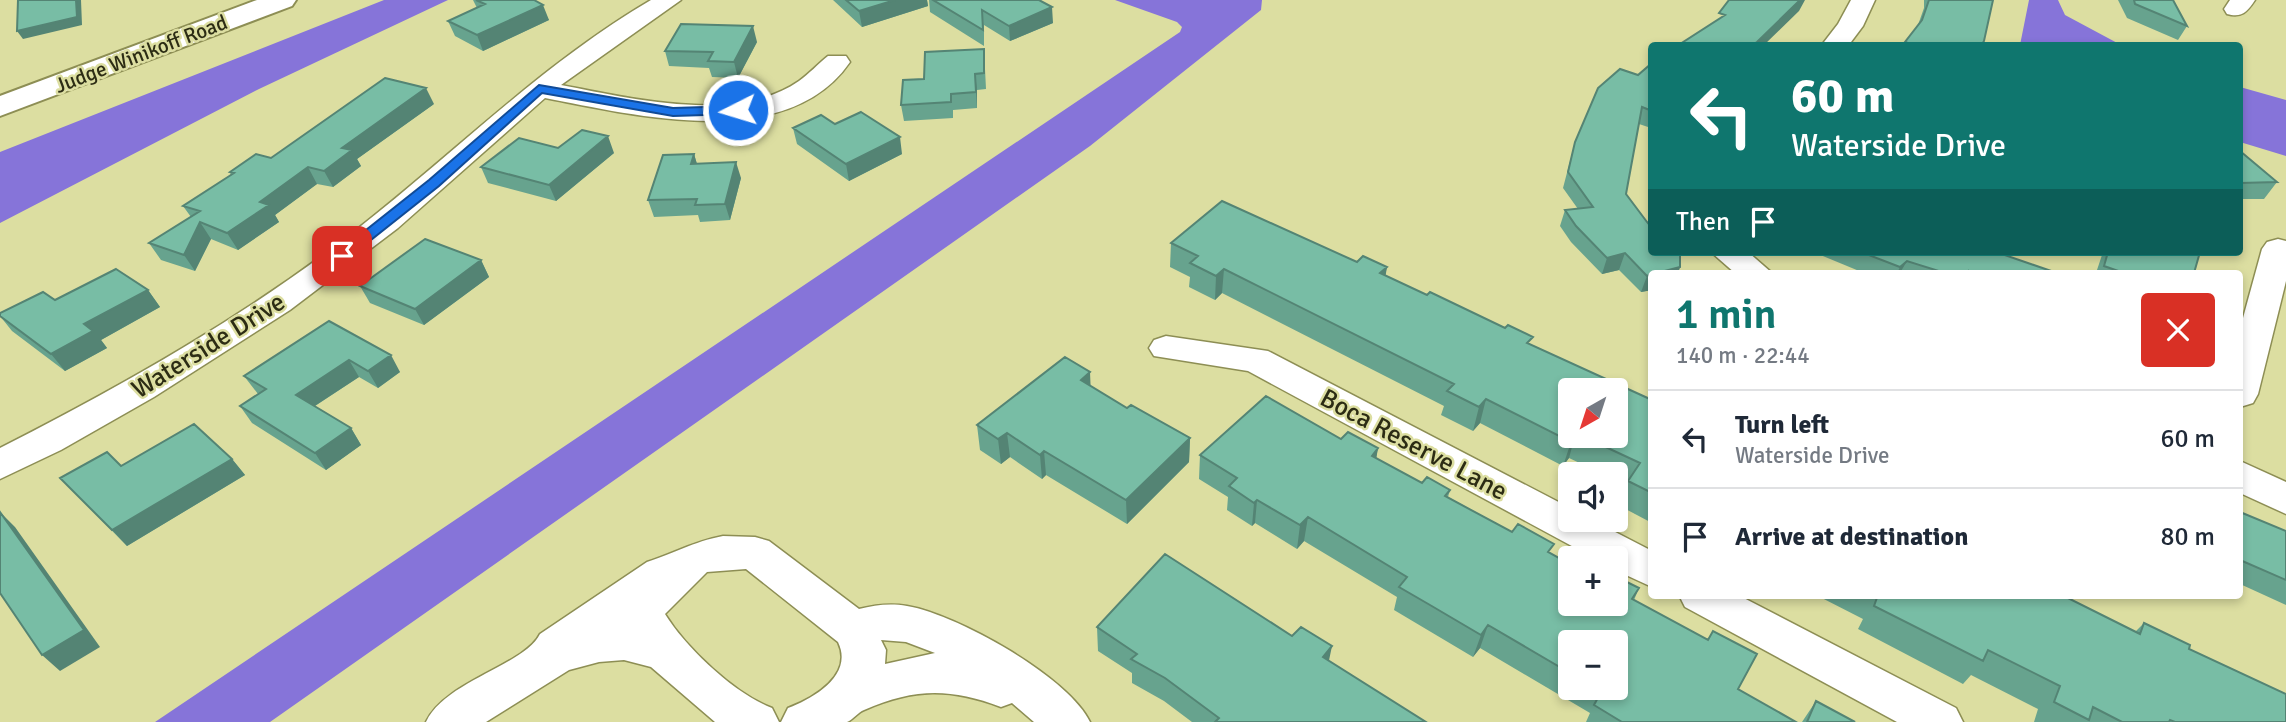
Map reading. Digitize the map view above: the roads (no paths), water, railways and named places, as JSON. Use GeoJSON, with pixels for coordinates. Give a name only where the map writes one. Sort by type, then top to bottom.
{"type":"FeatureCollection","features":[{"type":"Feature","properties":{"kind":"street","name":"Judge Winikoff Road"},"geometry":{"type":"LineString","coordinates":[[0,107],[282,0]]}},
{"type":"Feature","properties":{"kind":"street","name":"Waterside Drive"},"geometry":{"type":"LineString","coordinates":[[0,465],[131,394],[298,288],[364,240],[434,183],[539,89],[601,42],[669,0]]}},
{"type":"Feature","properties":{"kind":"street"},"geometry":{"type":"LineString","coordinates":[[1837,42],[1850,26],[1863,0]]}},
{"type":"Feature","properties":{"kind":"street"},"geometry":{"type":"LineString","coordinates":[[539,89],[673,112],[721,112],[754,107],[798,92],[821,78],[838,62]]}},
{"type":"Feature","properties":{"kind":"street"},"geometry":{"type":"LineString","coordinates":[[2243,383],[2278,249]]}},
{"type":"Feature","properties":{"kind":"street"},"geometry":{"type":"LineString","coordinates":[[1733,256],[1752,270]]}},
{"type":"Feature","properties":{"kind":"street","name":"Boca Reserve Lane"},"geometry":{"type":"LineString","coordinates":[[1166,348],[1256,360],[1648,568]]}},
{"type":"Feature","properties":{"kind":"street"},"geometry":{"type":"LineString","coordinates":[[2243,478],[2286,499]]}},
{"type":"Feature","properties":{"kind":"street"},"geometry":{"type":"LineString","coordinates":[[449,722],[536,663],[566,637],[663,573],[695,558],[723,552],[755,553],[853,629],[864,650],[862,673],[848,695]]}},
{"type":"Feature","properties":{"kind":"street"},"geometry":{"type":"LineString","coordinates":[[695,558],[645,606],[643,617],[666,653],[746,720],[756,722]]}},
{"type":"Feature","properties":{"kind":"street"},"geometry":{"type":"LineString","coordinates":[[1708,599],[1940,722]]}},
{"type":"Feature","properties":{"kind":"street"},"geometry":{"type":"LineString","coordinates":[[853,629],[878,622],[908,624],[947,639],[1001,667],[1018,679],[1031,695],[1067,722]]}},
{"type":"Feature","properties":{"kind":"street"},"geometry":{"type":"LineString","coordinates":[[536,663],[596,644],[626,642],[666,653]]}},
{"type":"Feature","properties":{"kind":"street"},"geometry":{"type":"LineString","coordinates":[[804,722],[814,720],[848,695],[930,671],[962,672],[1031,695]]}}]}
